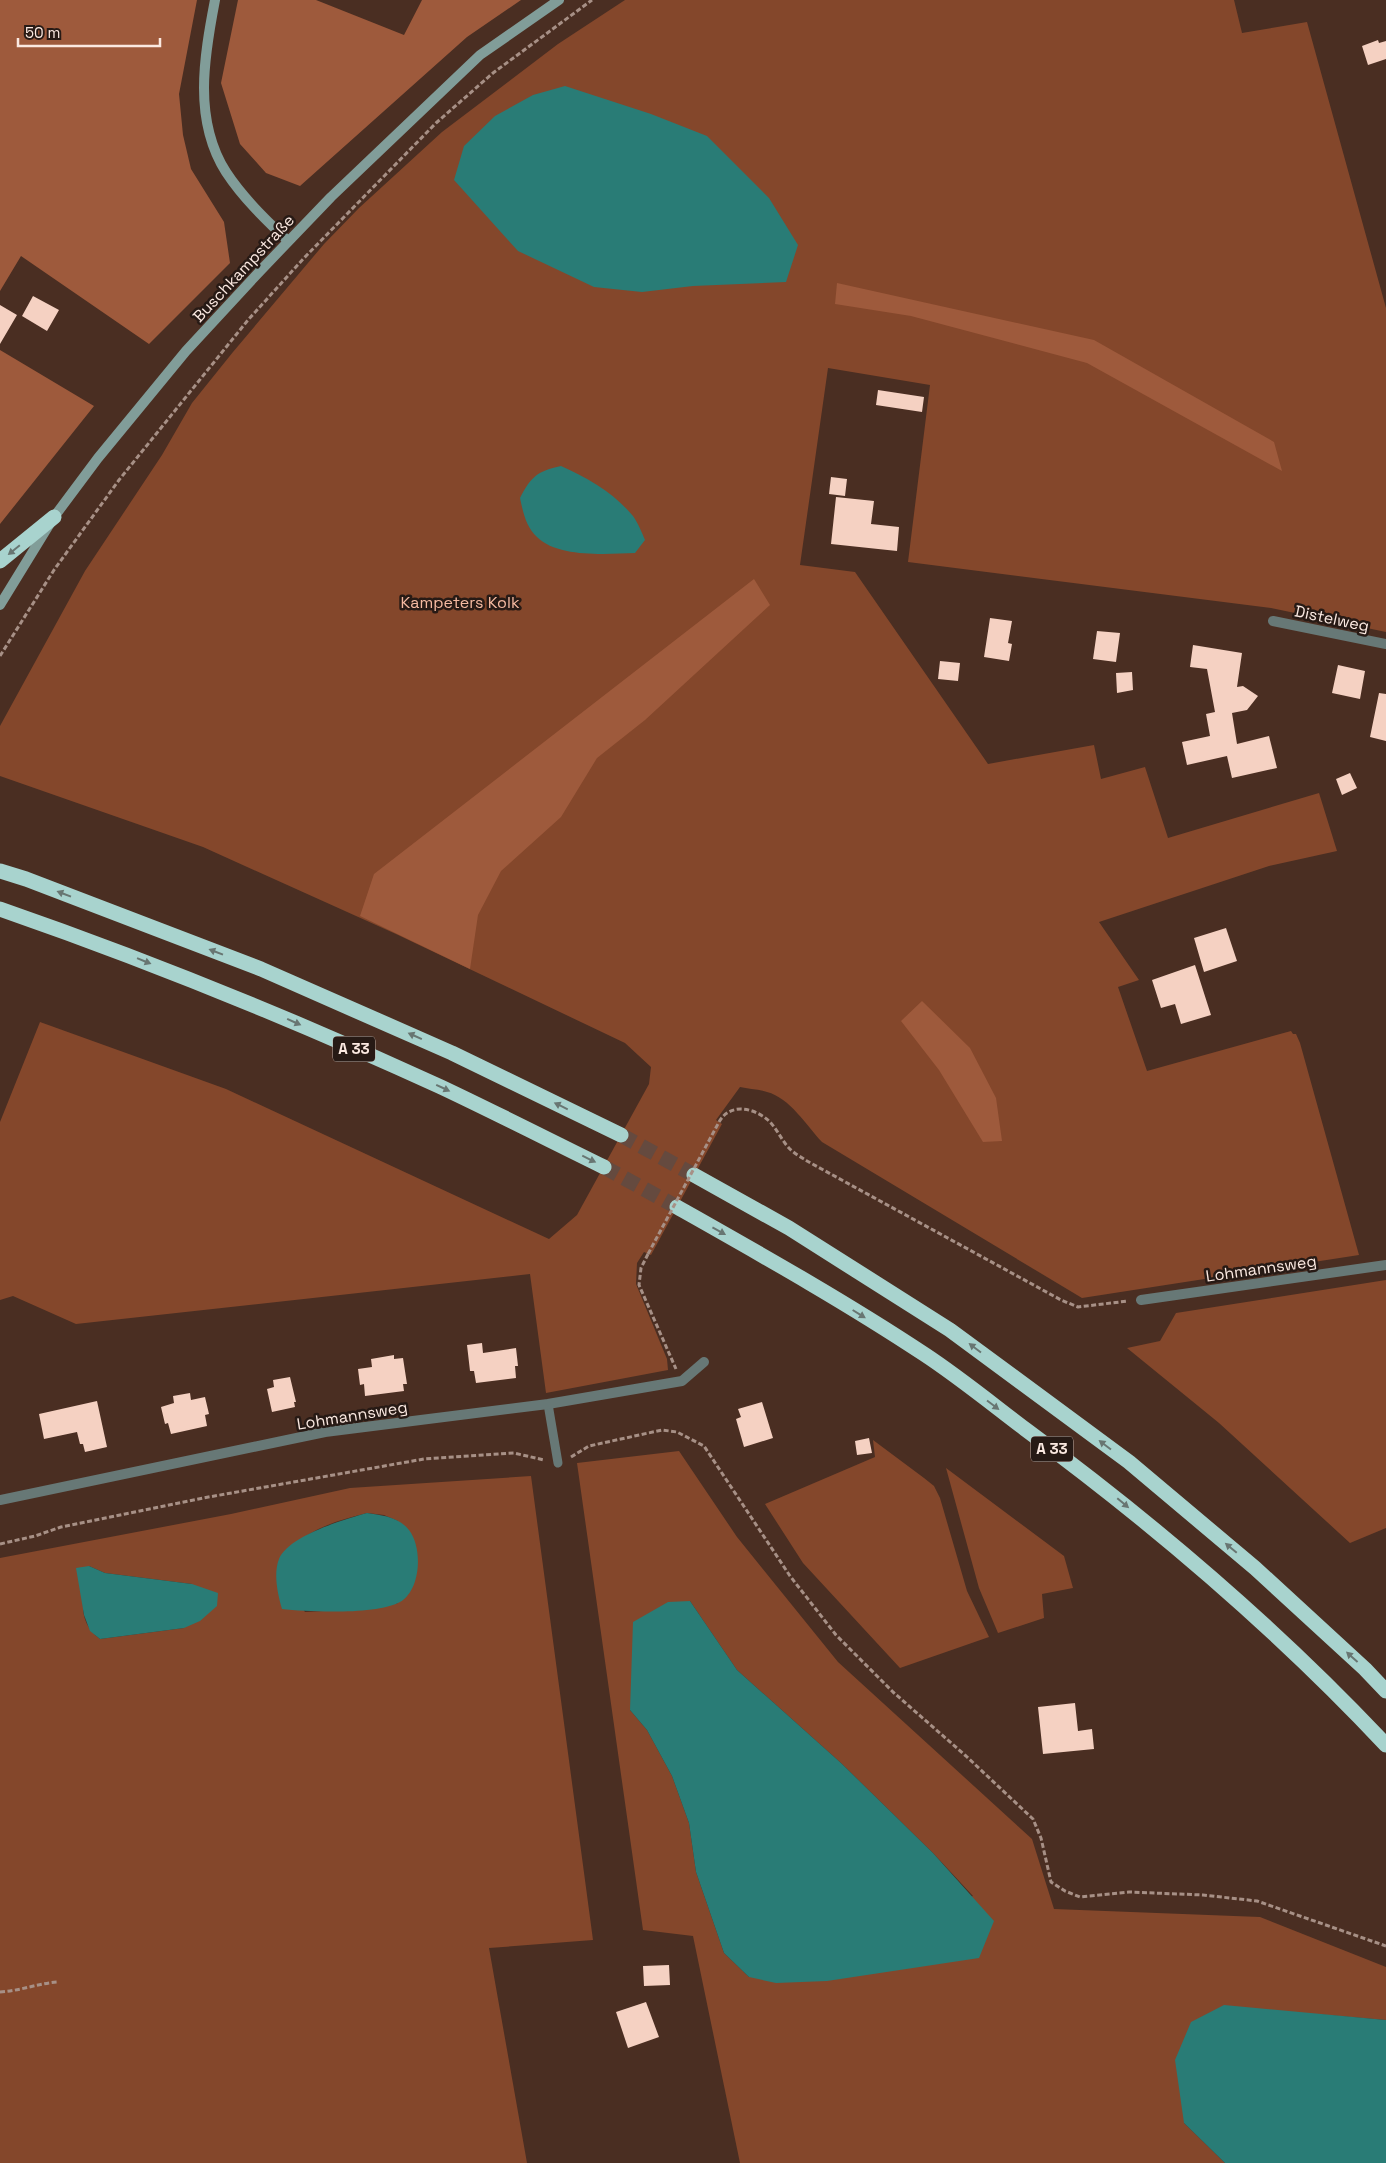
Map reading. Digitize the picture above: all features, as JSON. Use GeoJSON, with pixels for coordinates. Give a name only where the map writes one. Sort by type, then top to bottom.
{"type":"FeatureCollection","features":[{"type":"Feature","properties":{"kind":"highway"},"geometry":{"type":"LineString","coordinates":[[0,560],[54,517]]}},
{"type":"Feature","properties":{"kind":"highway","name":"A 33"},"geometry":{"type":"LineString","coordinates":[[0,871],[261,969],[452,1052],[621,1135]]}},
{"type":"Feature","properties":{"kind":"highway","name":"A 33"},"geometry":{"type":"LineString","coordinates":[[0,909],[98,943],[271,1012],[441,1087],[604,1167]]}},
{"type":"Feature","properties":{"kind":"highway","name":"A 33"},"geometry":{"type":"LineString","coordinates":[[694,1175],[789,1228],[950,1330],[1129,1462],[1255,1568],[1365,1669],[1386,1691]]}},
{"type":"Feature","properties":{"kind":"highway","name":"A 33"},"geometry":{"type":"LineString","coordinates":[[677,1208],[773,1261],[925,1355],[1101,1485],[1230,1593],[1333,1689],[1386,1745]]}},
{"type":"Feature","properties":{"kind":"main road"},"geometry":{"type":"LineString","coordinates":[[215,0],[205,60],[204,87],[204,107],[211,142],[227,173],[260,214],[288,241]]}},
{"type":"Feature","properties":{"kind":"main road","name":"Buschkampstraße"},"geometry":{"type":"LineString","coordinates":[[0,605],[54,517],[98,458],[186,351],[288,241],[363,165],[480,54],[559,0]]}},
{"type":"Feature","properties":{"kind":"street","name":"Distelweg"},"geometry":{"type":"LineString","coordinates":[[1273,621],[1386,644]]}},
{"type":"Feature","properties":{"kind":"street","name":"Lohmannsweg"},"geometry":{"type":"LineString","coordinates":[[1141,1300],[1386,1265]]}},
{"type":"Feature","properties":{"kind":"street"},"geometry":{"type":"LineString","coordinates":[[682,1381],[704,1362]]}},
{"type":"Feature","properties":{"kind":"street","name":"Lohmannsweg"},"geometry":{"type":"LineString","coordinates":[[0,1500],[325,1432],[548,1404],[682,1381]]}},
{"type":"Feature","properties":{"kind":"lane"},"geometry":{"type":"LineString","coordinates":[[548,1404],[558,1463]]}},
{"type":"Feature","properties":{"kind":"path"},"geometry":{"type":"LineString","coordinates":[[0,656],[54,570],[120,480],[248,320],[304,258],[436,123],[493,73],[592,0]]}},
{"type":"Feature","properties":{"kind":"path"},"geometry":{"type":"LineString","coordinates":[[682,1381],[672,1363],[639,1284],[641,1268],[719,1122],[722,1117],[733,1109],[750,1110],[760,1114],[769,1122],[788,1147],[807,1161],[1061,1300],[1078,1306],[1141,1300]]}},
{"type":"Feature","properties":{"kind":"path"},"geometry":{"type":"LineString","coordinates":[[0,1544],[35,1536],[61,1527],[203,1498],[424,1459],[514,1453],[558,1463],[574,1456],[589,1446],[662,1430],[677,1432],[704,1446],[790,1576],[836,1635],[893,1692],[966,1756],[1033,1819],[1040,1838],[1051,1882],[1065,1891],[1080,1897],[1128,1892],[1203,1895],[1256,1901],[1386,1946]]}},
{"type":"Feature","properties":{"kind":"path"},"geometry":{"type":"LineString","coordinates":[[0,1992],[58,1982]]}},
{"type":"Feature","properties":{"kind":"green space","name":"Kampeters Kolk"},"geometry":{"type":"Polygon","coordinates":[[[625,0],[1234,0],[1242,33],[1307,22],[1386,308],[1386,632],[1271,608],[908,562],[930,385],[828,368],[800,565],[855,572],[988,764],[1094,745],[1101,779],[1145,767],[1168,838],[1319,793],[1337,851],[1269,866],[1099,922],[1139,980],[1118,987],[1147,1071],[1291,1031],[1293,1034],[1296,1034],[1359,1255],[1082,1298],[822,1142],[790,1106],[775,1095],[740,1087],[716,1120],[722,1124],[651,1255],[644,1252],[637,1263],[636,1284],[667,1359],[668,1370],[546,1393],[530,1274],[76,1324],[13,1296],[0,1300],[0,1122],[40,1022],[226,1089],[549,1239],[577,1215],[649,1084],[651,1067],[625,1043],[396,934],[203,847],[0,776],[0,726],[85,571],[162,455],[192,403],[233,352],[324,244],[359,208],[442,132],[558,44],[625,0]]]}},
{"type":"Feature","properties":{"kind":"green space"},"geometry":{"type":"Polygon","coordinates":[[[1386,1280],[1386,1528],[1350,1543],[1219,1423],[1127,1348],[1160,1341],[1176,1313],[1386,1280]]]}},
{"type":"Feature","properties":{"kind":"green space"},"geometry":{"type":"Polygon","coordinates":[[[873,1440],[934,1486],[940,1498],[967,1591],[989,1637],[900,1668],[803,1563],[765,1504],[875,1457],[873,1440]]]}},
{"type":"Feature","properties":{"kind":"green space"},"geometry":{"type":"Polygon","coordinates":[[[679,1451],[737,1537],[838,1662],[1032,1839],[1054,1909],[1260,1917],[1386,1967],[1386,2020],[1315,2014],[1184,2123],[1225,2163],[740,2163],[693,1936],[643,1930],[577,1463],[679,1451]],[[690,1601],[630,1710],[647,1730],[672,1776],[689,1823],[696,1872],[724,1953],[749,1977],[973,1896],[933,1853],[841,1763],[737,1670],[690,1601]]]}},
{"type":"Feature","properties":{"kind":"green space"},"geometry":{"type":"Polygon","coordinates":[[[946,1468],[1064,1556],[1073,1588],[1042,1594],[1044,1618],[998,1633],[979,1588],[946,1468]]]}},
{"type":"Feature","properties":{"kind":"green space"},"geometry":{"type":"Polygon","coordinates":[[[531,1476],[593,1940],[489,1948],[527,2163],[0,2163],[0,1558],[231,1514],[350,1488],[531,1476]],[[367,1513],[332,1523],[310,1533],[292,1548],[280,1563],[277,1569],[278,1574],[305,1612],[377,1608],[398,1603],[398,1521],[384,1515],[367,1513]],[[89,1566],[83,1596],[84,1614],[92,1631],[100,1639],[184,1628],[192,1584],[105,1573],[89,1566]]]}},
{"type":"Feature","properties":{"kind":"shaded area"},"geometry":{"type":"Polygon","coordinates":[[[0,0],[197,0],[179,94],[183,135],[191,169],[224,222],[230,263],[149,344],[21,256],[0,291],[0,0]]]}},
{"type":"Feature","properties":{"kind":"shaded area"},"geometry":{"type":"Polygon","coordinates":[[[238,0],[316,0],[404,35],[422,0],[521,0],[467,37],[300,186],[266,173],[240,144],[221,83],[238,0]]]}},
{"type":"Feature","properties":{"kind":"shaded area"},"geometry":{"type":"Polygon","coordinates":[[[837,283],[1094,340],[1274,442],[1282,471],[1087,363],[911,316],[835,304],[837,283]]]}},
{"type":"Feature","properties":{"kind":"shaded area"},"geometry":{"type":"Polygon","coordinates":[[[0,350],[94,406],[0,524],[0,350]]]}},
{"type":"Feature","properties":{"kind":"shaded area"},"geometry":{"type":"Polygon","coordinates":[[[754,579],[770,605],[645,720],[597,758],[561,817],[501,871],[478,915],[470,969],[360,916],[374,874],[754,579]]]}},
{"type":"Feature","properties":{"kind":"shaded area"},"geometry":{"type":"Polygon","coordinates":[[[922,1001],[970,1048],[996,1098],[1002,1141],[983,1142],[939,1070],[901,1021],[922,1001]]]}},
{"type":"Feature","properties":{"kind":"water"},"geometry":{"type":"Polygon","coordinates":[[[565,86],[651,114],[707,136],[769,198],[798,245],[786,282],[693,286],[642,292],[594,287],[518,251],[454,180],[464,146],[495,116],[533,95],[565,86]]]}},
{"type":"Feature","properties":{"kind":"water"},"geometry":{"type":"Polygon","coordinates":[[[561,466],[600,487],[618,500],[633,516],[645,540],[635,553],[597,554],[570,552],[546,544],[533,533],[522,509],[520,498],[531,480],[536,476],[546,470],[561,466]]]}},
{"type":"Feature","properties":{"kind":"water"},"geometry":{"type":"Polygon","coordinates":[[[367,1513],[389,1517],[400,1522],[409,1530],[413,1538],[418,1558],[418,1568],[416,1579],[407,1596],[400,1602],[389,1606],[360,1611],[325,1612],[282,1609],[276,1571],[279,1559],[284,1551],[293,1543],[318,1530],[345,1519],[367,1513]]]}},
{"type":"Feature","properties":{"kind":"water"},"geometry":{"type":"Polygon","coordinates":[[[89,1566],[105,1573],[192,1584],[218,1593],[217,1606],[200,1621],[184,1628],[100,1639],[90,1631],[84,1615],[76,1568],[89,1566]]]}},
{"type":"Feature","properties":{"kind":"water"},"geometry":{"type":"Polygon","coordinates":[[[690,1601],[737,1670],[841,1763],[933,1853],[994,1921],[979,1958],[827,1981],[776,1983],[749,1977],[724,1953],[696,1872],[689,1823],[672,1776],[647,1730],[630,1710],[633,1622],[668,1602],[690,1601]]]}},
{"type":"Feature","properties":{"kind":"water"},"geometry":{"type":"Polygon","coordinates":[[[1224,2005],[1386,2020],[1386,2163],[1225,2163],[1184,2123],[1175,2060],[1191,2022],[1224,2005]]]}},
{"type":"Feature","properties":{"kind":"building"},"geometry":{"type":"Polygon","coordinates":[[[1378,40],[1379,43],[1386,41],[1386,59],[1368,65],[1362,46],[1378,40]]]}},
{"type":"Feature","properties":{"kind":"building"},"geometry":{"type":"Polygon","coordinates":[[[33,296],[59,310],[47,331],[22,316],[33,296]]]}},
{"type":"Feature","properties":{"kind":"building"},"geometry":{"type":"Polygon","coordinates":[[[0,305],[17,315],[0,344],[0,305]]]}},
{"type":"Feature","properties":{"kind":"building"},"geometry":{"type":"Polygon","coordinates":[[[878,390],[924,397],[922,412],[876,405],[878,390]]]}},
{"type":"Feature","properties":{"kind":"building"},"geometry":{"type":"Polygon","coordinates":[[[831,477],[847,479],[845,496],[829,494],[831,477]]]}},
{"type":"Feature","properties":{"kind":"building"},"geometry":{"type":"Polygon","coordinates":[[[836,497],[874,501],[871,524],[899,527],[897,551],[831,544],[836,497]]]}},
{"type":"Feature","properties":{"kind":"building"},"geometry":{"type":"Polygon","coordinates":[[[990,618],[1012,621],[1008,643],[1012,644],[1009,661],[984,657],[990,618]]]}},
{"type":"Feature","properties":{"kind":"building"},"geometry":{"type":"Polygon","coordinates":[[[1097,631],[1120,633],[1116,662],[1093,659],[1097,631]]]}},
{"type":"Feature","properties":{"kind":"building"},"geometry":{"type":"Polygon","coordinates":[[[1193,645],[1242,653],[1237,687],[1243,686],[1258,696],[1247,710],[1232,713],[1237,744],[1269,736],[1277,768],[1232,778],[1227,756],[1187,765],[1182,742],[1210,736],[1206,714],[1215,712],[1207,669],[1190,667],[1193,645]]]}},
{"type":"Feature","properties":{"kind":"building"},"geometry":{"type":"Polygon","coordinates":[[[940,661],[960,663],[958,681],[938,679],[940,661]]]}},
{"type":"Feature","properties":{"kind":"building"},"geometry":{"type":"Polygon","coordinates":[[[1338,665],[1365,671],[1360,699],[1332,693],[1338,665]]]}},
{"type":"Feature","properties":{"kind":"building"},"geometry":{"type":"Polygon","coordinates":[[[1132,672],[1133,690],[1117,693],[1116,673],[1132,672]]]}},
{"type":"Feature","properties":{"kind":"building"},"geometry":{"type":"Polygon","coordinates":[[[1379,693],[1386,694],[1386,741],[1370,737],[1379,693]]]}},
{"type":"Feature","properties":{"kind":"building"},"geometry":{"type":"Polygon","coordinates":[[[1350,773],[1357,788],[1342,795],[1336,779],[1350,773]]]}},
{"type":"Feature","properties":{"kind":"building"},"geometry":{"type":"Polygon","coordinates":[[[1226,928],[1237,961],[1204,972],[1194,938],[1226,928]]]}},
{"type":"Feature","properties":{"kind":"building"},"geometry":{"type":"Polygon","coordinates":[[[1195,965],[1211,1015],[1181,1024],[1175,1004],[1161,1008],[1152,980],[1195,965]]]}},
{"type":"Feature","properties":{"kind":"building"},"geometry":{"type":"Polygon","coordinates":[[[482,1343],[483,1353],[516,1348],[518,1366],[515,1366],[516,1378],[476,1383],[474,1371],[470,1371],[467,1345],[482,1343]]]}},
{"type":"Feature","properties":{"kind":"building"},"geometry":{"type":"Polygon","coordinates":[[[394,1355],[394,1359],[403,1358],[407,1384],[403,1384],[404,1391],[365,1396],[364,1384],[360,1385],[358,1369],[372,1367],[371,1359],[394,1355]]]}},
{"type":"Feature","properties":{"kind":"building"},"geometry":{"type":"Polygon","coordinates":[[[290,1377],[296,1402],[294,1402],[295,1407],[272,1412],[267,1389],[274,1387],[273,1380],[290,1377]]]}},
{"type":"Feature","properties":{"kind":"building"},"geometry":{"type":"Polygon","coordinates":[[[190,1393],[191,1400],[205,1397],[209,1414],[205,1415],[207,1426],[171,1434],[168,1423],[165,1424],[161,1407],[174,1403],[173,1396],[190,1393]]]}},
{"type":"Feature","properties":{"kind":"building"},"geometry":{"type":"Polygon","coordinates":[[[97,1401],[107,1447],[85,1452],[83,1444],[80,1444],[77,1432],[44,1439],[39,1414],[97,1401]]]}},
{"type":"Feature","properties":{"kind":"building"},"geometry":{"type":"Polygon","coordinates":[[[762,1402],[773,1438],[744,1447],[736,1419],[741,1417],[738,1409],[762,1402]]]}},
{"type":"Feature","properties":{"kind":"building"},"geometry":{"type":"Polygon","coordinates":[[[869,1438],[872,1453],[857,1455],[855,1441],[869,1438]]]}},
{"type":"Feature","properties":{"kind":"building"},"geometry":{"type":"Polygon","coordinates":[[[1075,1703],[1078,1731],[1092,1729],[1094,1749],[1043,1754],[1038,1707],[1075,1703]]]}},
{"type":"Feature","properties":{"kind":"building"},"geometry":{"type":"Polygon","coordinates":[[[669,1965],[670,1985],[644,1986],[643,1966],[669,1965]]]}},
{"type":"Feature","properties":{"kind":"building"},"geometry":{"type":"Polygon","coordinates":[[[646,2002],[659,2037],[628,2048],[616,2012],[646,2002]]]}},
{"type":"Feature","properties":{"kind":"tunnel"},"geometry":{"type":"LineString","coordinates":[[621,1135],[694,1175]]}},
{"type":"Feature","properties":{"kind":"tunnel"},"geometry":{"type":"LineString","coordinates":[[604,1167],[677,1207]]}}]}
